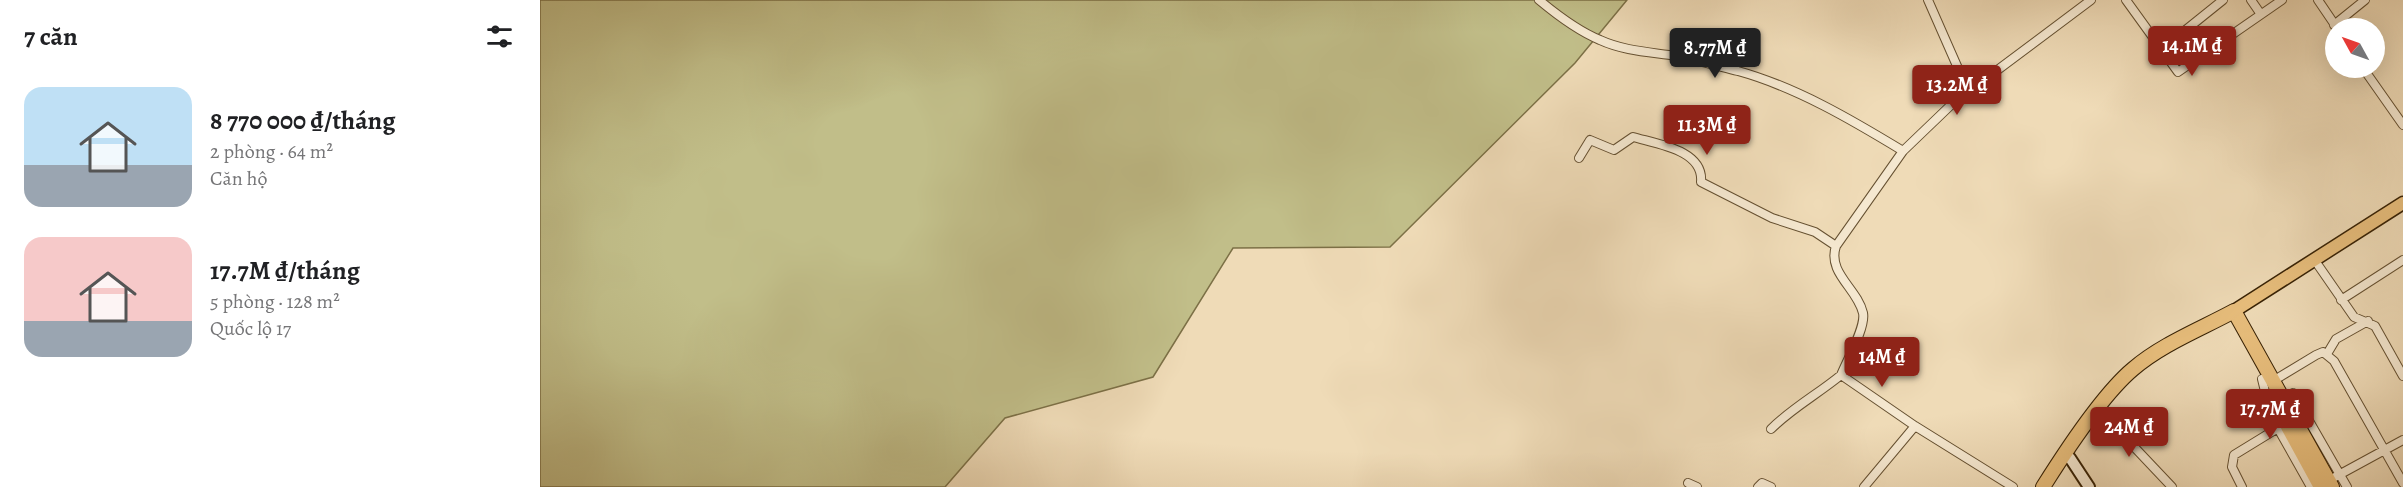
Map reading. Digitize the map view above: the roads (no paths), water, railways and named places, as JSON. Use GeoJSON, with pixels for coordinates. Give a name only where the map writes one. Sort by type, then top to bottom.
{"type":"FeatureCollection","features":[{"type":"Feature","properties":{"kind":"highway"},"geometry":{"type":"LineString","coordinates":[[2231,316],[2327,484]]}},
{"type":"Feature","properties":{"kind":"highway"},"geometry":{"type":"LineString","coordinates":[[2043,487],[2102,413],[2138,374],[2159,358],[2231,316]]}},
{"type":"Feature","properties":{"kind":"highway"},"geometry":{"type":"LineString","coordinates":[[2050,487],[2061,465],[2107,397],[2133,369],[2171,345],[2231,316]]}},
{"type":"Feature","properties":{"kind":"main road"},"geometry":{"type":"LineString","coordinates":[[2231,316],[2403,203]]}},
{"type":"Feature","properties":{"kind":"main road"},"geometry":{"type":"LineString","coordinates":[[2231,316],[2318,265],[2403,211]]}},
{"type":"Feature","properties":{"kind":"street"},"geometry":{"type":"LineString","coordinates":[[1539,0],[1558,16],[1599,40],[1626,49],[1677,57],[1740,72],[1799,95],[1866,128],[1903,151]]}},
{"type":"Feature","properties":{"kind":"street"},"geometry":{"type":"LineString","coordinates":[[1928,0],[1968,91]]}},
{"type":"Feature","properties":{"kind":"street"},"geometry":{"type":"LineString","coordinates":[[1771,429],[1784,416],[1812,399],[1841,375],[1861,328],[1863,314],[1835,267],[1833,255],[1836,246],[1903,151],[1968,91],[2091,0]]}},
{"type":"Feature","properties":{"kind":"street"},"geometry":{"type":"LineString","coordinates":[[2126,0],[2178,72],[2282,0]]}},
{"type":"Feature","properties":{"kind":"street"},"geometry":{"type":"LineString","coordinates":[[2162,50],[2223,0]]}},
{"type":"Feature","properties":{"kind":"street"},"geometry":{"type":"LineString","coordinates":[[2251,0],[2260,14]]}},
{"type":"Feature","properties":{"kind":"street"},"geometry":{"type":"LineString","coordinates":[[2318,0],[2330,18]]}},
{"type":"Feature","properties":{"kind":"street"},"geometry":{"type":"LineString","coordinates":[[2346,18],[2365,0]]}},
{"type":"Feature","properties":{"kind":"street"},"geometry":{"type":"LineString","coordinates":[[2370,78],[2403,125]]}},
{"type":"Feature","properties":{"kind":"street"},"geometry":{"type":"LineString","coordinates":[[1579,158],[1590,140],[1614,150],[1633,137],[1664,146],[1685,155],[1698,164],[1702,172],[1701,182],[1772,218],[1815,232],[1836,246]]}},
{"type":"Feature","properties":{"kind":"street"},"geometry":{"type":"LineString","coordinates":[[2342,300],[2403,260]]}},
{"type":"Feature","properties":{"kind":"street"},"geometry":{"type":"LineString","coordinates":[[2318,265],[2354,317],[2368,321],[2375,326],[2403,376]]}},
{"type":"Feature","properties":{"kind":"street"},"geometry":{"type":"LineString","coordinates":[[2328,354],[2336,339],[2368,321]]}},
{"type":"Feature","properties":{"kind":"street"},"geometry":{"type":"LineString","coordinates":[[2311,487],[2271,416],[2267,380],[2323,352],[2328,354],[2403,483]]}},
{"type":"Feature","properties":{"kind":"street"},"geometry":{"type":"LineString","coordinates":[[1841,375],[1915,426],[2013,487]]}},
{"type":"Feature","properties":{"kind":"street"},"geometry":{"type":"LineString","coordinates":[[2293,393],[2327,484]]}},
{"type":"Feature","properties":{"kind":"street"},"geometry":{"type":"LineString","coordinates":[[2102,413],[2172,487]]}},
{"type":"Feature","properties":{"kind":"street"},"geometry":{"type":"LineString","coordinates":[[1864,487],[1915,426]]}},
{"type":"Feature","properties":{"kind":"street"},"geometry":{"type":"LineString","coordinates":[[2242,487],[2232,467],[2234,455],[2278,428]]}},
{"type":"Feature","properties":{"kind":"street"},"geometry":{"type":"LineString","coordinates":[[2327,484],[2403,440]]}},
{"type":"Feature","properties":{"kind":"street"},"geometry":{"type":"LineString","coordinates":[[2061,465],[2089,487]]}},
{"type":"Feature","properties":{"kind":"street"},"geometry":{"type":"LineString","coordinates":[[1688,483],[1696,487]]}},
{"type":"Feature","properties":{"kind":"street"},"geometry":{"type":"LineString","coordinates":[[1758,487],[1762,483],[1771,487]]}},
{"type":"Feature","properties":{"kind":"street"},"geometry":{"type":"LineString","coordinates":[[2327,484],[2347,487]]}}]}
